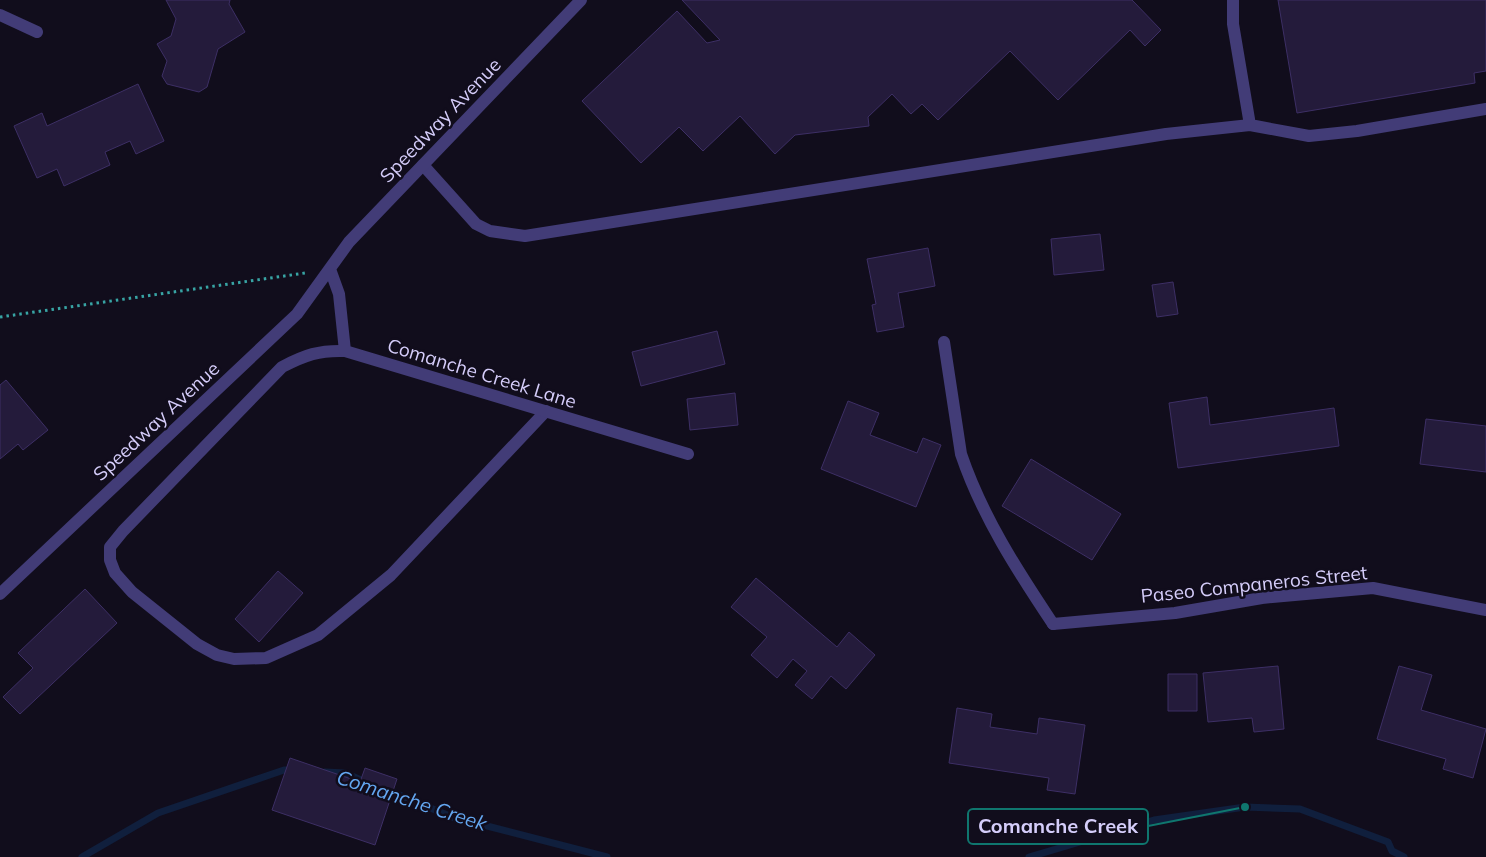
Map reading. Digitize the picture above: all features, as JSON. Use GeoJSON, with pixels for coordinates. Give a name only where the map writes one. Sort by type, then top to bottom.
{"type":"FeatureCollection","features":[{"type":"Feature","properties":{"kind":"street","name":"Speedway Avenue"},"geometry":{"type":"LineString","coordinates":[[0,594],[297,314],[349,242],[581,0]]}},
{"type":"Feature","properties":{"kind":"street"},"geometry":{"type":"LineString","coordinates":[[1233,0],[1233,24],[1250,125]]}},
{"type":"Feature","properties":{"kind":"street"},"geometry":{"type":"LineString","coordinates":[[0,15],[37,32]]}},
{"type":"Feature","properties":{"kind":"street"},"geometry":{"type":"LineString","coordinates":[[422,165],[476,224],[490,231],[525,236],[1156,136],[1250,125],[1309,136],[1357,131],[1486,109]]}},
{"type":"Feature","properties":{"kind":"street"},"geometry":{"type":"LineString","coordinates":[[330,270],[339,294],[345,351]]}},
{"type":"Feature","properties":{"kind":"street","name":"Paseo Companeros Street"},"geometry":{"type":"LineString","coordinates":[[944,342],[961,454],[966,468],[981,504],[1004,549],[1054,624],[1175,613],[1262,598],[1373,588],[1486,610]]}},
{"type":"Feature","properties":{"kind":"street","name":"Comanche Creek Lane"},"geometry":{"type":"LineString","coordinates":[[546,411],[391,575],[318,635],[266,658],[234,659],[217,655],[197,644],[132,592],[115,573],[110,560],[110,547],[123,531],[282,367],[301,357],[325,350],[345,351],[546,411],[688,454]]}},
{"type":"Feature","properties":{"kind":"path"},"geometry":{"type":"LineString","coordinates":[[0,317],[330,270]]}},
{"type":"Feature","properties":{"kind":"building"},"geometry":{"type":"Polygon","coordinates":[[[166,0],[230,0],[229,4],[245,32],[218,49],[207,87],[199,92],[167,84],[162,76],[167,61],[157,44],[171,36],[176,19],[166,0]]]}},
{"type":"Feature","properties":{"kind":"building"},"geometry":{"type":"Polygon","coordinates":[[[682,0],[1132,0],[1161,30],[1145,46],[1130,30],[1058,100],[1010,51],[938,120],[922,104],[911,114],[892,94],[868,117],[869,126],[795,135],[775,154],[740,116],[703,151],[679,127],[641,163],[582,101],[677,11],[707,43],[720,40],[682,0]]]}},
{"type":"Feature","properties":{"kind":"building"},"geometry":{"type":"Polygon","coordinates":[[[1278,0],[1486,0],[1486,71],[1474,73],[1475,83],[1297,113],[1278,0]]]}},
{"type":"Feature","properties":{"kind":"building"},"geometry":{"type":"Polygon","coordinates":[[[138,84],[164,141],[136,154],[130,141],[105,152],[110,165],[64,186],[57,169],[37,178],[14,126],[42,113],[47,126],[138,84]]]}},
{"type":"Feature","properties":{"kind":"building"},"geometry":{"type":"Polygon","coordinates":[[[1100,234],[1104,270],[1054,275],[1051,239],[1100,234]]]}},
{"type":"Feature","properties":{"kind":"building"},"geometry":{"type":"Polygon","coordinates":[[[928,248],[935,286],[898,293],[904,327],[877,332],[872,305],[876,304],[867,259],[928,248]]]}},
{"type":"Feature","properties":{"kind":"building"},"geometry":{"type":"Polygon","coordinates":[[[1173,282],[1178,314],[1157,317],[1152,285],[1173,282]]]}},
{"type":"Feature","properties":{"kind":"building"},"geometry":{"type":"Polygon","coordinates":[[[717,331],[725,364],[641,386],[632,352],[717,331]]]}},
{"type":"Feature","properties":{"kind":"building"},"geometry":{"type":"Polygon","coordinates":[[[6,380],[48,430],[23,450],[18,444],[0,459],[0,385],[6,380]]]}},
{"type":"Feature","properties":{"kind":"building"},"geometry":{"type":"Polygon","coordinates":[[[735,393],[738,425],[690,430],[687,399],[735,393]]]}},
{"type":"Feature","properties":{"kind":"building"},"geometry":{"type":"Polygon","coordinates":[[[1207,397],[1210,425],[1334,408],[1339,446],[1178,468],[1169,403],[1207,397]]]}},
{"type":"Feature","properties":{"kind":"building"},"geometry":{"type":"Polygon","coordinates":[[[848,401],[879,413],[870,435],[917,453],[923,438],[941,445],[916,507],[821,469],[848,401]]]}},
{"type":"Feature","properties":{"kind":"building"},"geometry":{"type":"Polygon","coordinates":[[[1426,419],[1486,426],[1486,472],[1420,464],[1426,419]]]}},
{"type":"Feature","properties":{"kind":"building"},"geometry":{"type":"Polygon","coordinates":[[[1031,459],[1121,514],[1092,560],[1002,506],[1031,459]]]}},
{"type":"Feature","properties":{"kind":"building"},"geometry":{"type":"Polygon","coordinates":[[[278,571],[303,593],[259,642],[235,619],[278,571]]]}},
{"type":"Feature","properties":{"kind":"building"},"geometry":{"type":"Polygon","coordinates":[[[756,578],[837,647],[849,632],[875,655],[846,689],[831,676],[812,699],[795,685],[807,671],[793,659],[777,678],[751,655],[767,637],[731,607],[756,578]]]}},
{"type":"Feature","properties":{"kind":"building"},"geometry":{"type":"Polygon","coordinates":[[[85,589],[117,623],[20,714],[3,697],[33,668],[18,653],[85,589]]]}},
{"type":"Feature","properties":{"kind":"building"},"geometry":{"type":"Polygon","coordinates":[[[1278,666],[1284,729],[1254,732],[1252,718],[1208,722],[1203,673],[1278,666]]]}},
{"type":"Feature","properties":{"kind":"building"},"geometry":{"type":"Polygon","coordinates":[[[1399,666],[1432,675],[1421,710],[1486,729],[1473,778],[1443,769],[1446,759],[1377,739],[1399,666]]]}},
{"type":"Feature","properties":{"kind":"building"},"geometry":{"type":"Polygon","coordinates":[[[1168,674],[1197,674],[1197,711],[1168,711],[1168,674]]]}},
{"type":"Feature","properties":{"kind":"building"},"geometry":{"type":"Polygon","coordinates":[[[957,708],[992,714],[990,727],[1037,734],[1039,718],[1085,725],[1075,794],[1047,790],[1049,778],[949,763],[957,708]]]}},
{"type":"Feature","properties":{"kind":"building"},"geometry":{"type":"Polygon","coordinates":[[[290,758],[360,782],[365,768],[397,779],[375,845],[272,810],[290,758]]]}},
{"type":"Feature","properties":{"kind":"waterway","name":"Comanche Creek"},"geometry":{"type":"LineString","coordinates":[[82,857],[158,813],[284,770],[295,770]]}},
{"type":"Feature","properties":{"kind":"waterway","name":"Comanche Creek"},"geometry":{"type":"LineString","coordinates":[[325,772],[345,773],[368,783]]}},
{"type":"Feature","properties":{"kind":"waterway","name":"Comanche Creek"},"geometry":{"type":"LineString","coordinates":[[385,789],[452,817],[607,857]]}},
{"type":"Feature","properties":{"kind":"waterway","name":"Comanche Creek"},"geometry":{"type":"LineString","coordinates":[[1029,857],[1154,820],[1245,807],[1300,809],[1388,842],[1392,851],[1404,857]]}},
{"type":"Feature","properties":{"kind":"place","name":"Comanche Creek"},"geometry":{"type":"Point","coordinates":[1245,807]}}]}
